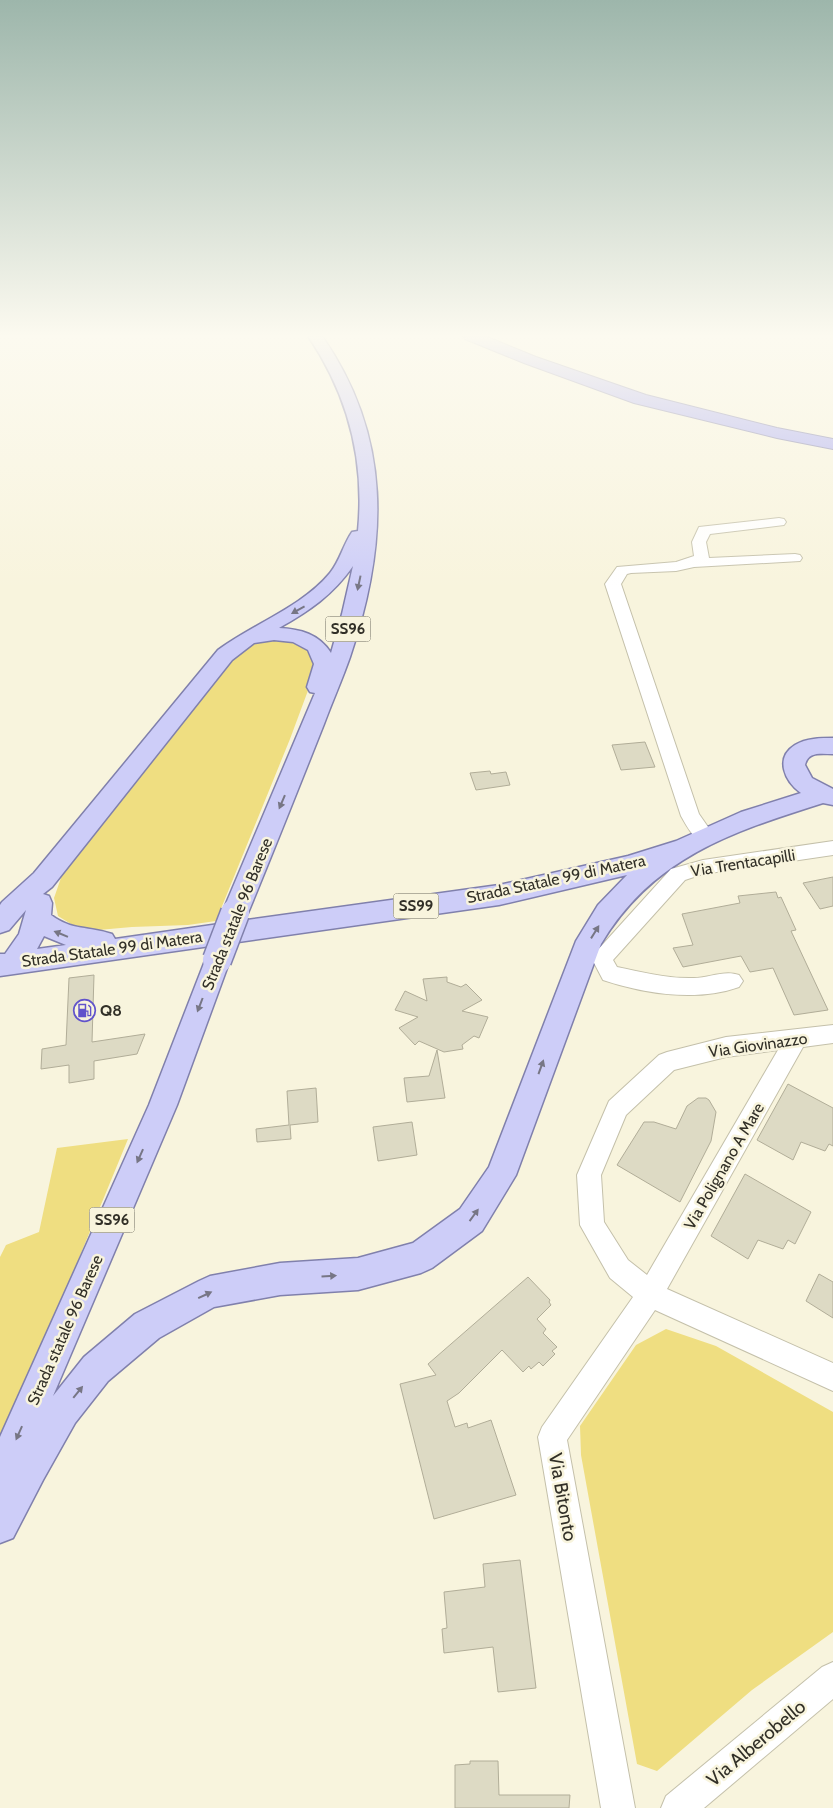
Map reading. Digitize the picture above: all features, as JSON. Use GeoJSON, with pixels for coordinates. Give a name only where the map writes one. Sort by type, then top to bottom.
{"type":"FeatureCollection","features":[{"type":"Feature","properties":{"kind":"highway"},"geometry":{"type":"LineString","coordinates":[[726,420],[833,444]]}},
{"type":"Feature","properties":{"kind":"highway"},"geometry":{"type":"LineString","coordinates":[[755,420],[833,438]]}},
{"type":"Feature","properties":{"kind":"main road","name":"Strada statale 96 Barese"},"geometry":{"type":"LineString","coordinates":[[0,1478],[163,1105],[235,913],[294,773],[346,637],[360,580],[367,527],[365,450],[357,420]]}},
{"type":"Feature","properties":{"kind":"main road"},"geometry":{"type":"LineString","coordinates":[[0,923],[11,909],[43,880],[225,655],[261,628],[304,606],[322,594],[338,578],[356,545],[367,482]]}},
{"type":"Feature","properties":{"kind":"main road"},"geometry":{"type":"LineString","coordinates":[[240,642],[262,635],[286,634],[306,639],[318,650],[324,664],[294,773]]}},
{"type":"Feature","properties":{"kind":"main road"},"geometry":{"type":"LineString","coordinates":[[819,792],[796,775],[793,766],[795,758],[800,752],[809,747],[833,746]]}},
{"type":"Feature","properties":{"kind":"main road","name":"Strada Statale 99 di Matera"},"geometry":{"type":"LineString","coordinates":[[3,965],[499,895],[612,870],[695,842],[749,818],[819,792]]}},
{"type":"Feature","properties":{"kind":"main road"},"geometry":{"type":"LineString","coordinates":[[0,1525],[30,1467],[63,1410],[96,1369],[147,1326],[210,1292],[280,1279],[358,1274],[421,1257],[471,1220],[501,1175],[589,941],[607,912],[637,880],[695,842]]}},
{"type":"Feature","properties":{"kind":"main road"},"geometry":{"type":"LineString","coordinates":[[3,965],[30,941],[38,919],[43,880]]}},
{"type":"Feature","properties":{"kind":"main road"},"geometry":{"type":"LineString","coordinates":[[38,919],[53,930],[74,939],[143,944]]}},
{"type":"Feature","properties":{"kind":"street"},"geometry":{"type":"LineString","coordinates":[[696,563],[702,558],[699,542],[704,530],[779,522]]}},
{"type":"Feature","properties":{"kind":"street"},"geometry":{"type":"LineString","coordinates":[[695,842],[690,816],[613,584],[622,570],[637,567],[795,558]]}},
{"type":"Feature","properties":{"kind":"street","name":"Via Trentacapilli"},"geometry":{"type":"LineString","coordinates":[[732,981],[694,987],[652,983],[610,974],[602,959],[678,874],[703,867],[833,848]]}},
{"type":"Feature","properties":{"kind":"street","name":"Via Giovinazzo"},"geometry":{"type":"LineString","coordinates":[[650,1294],[619,1269],[592,1225],[589,1175],[617,1108],[667,1062],[726,1047],[833,1034]]}},
{"type":"Feature","properties":{"kind":"street","name":"Via Polignano A Mare"},"geometry":{"type":"LineString","coordinates":[[650,1294],[797,1038]]}},
{"type":"Feature","properties":{"kind":"street"},"geometry":{"type":"LineString","coordinates":[[650,1294],[833,1377]]}},
{"type":"Feature","properties":{"kind":"street","name":"Via Bitonto"},"geometry":{"type":"LineString","coordinates":[[618,1808],[552,1437],[650,1294]]}},
{"type":"Feature","properties":{"kind":"street","name":"Via Alberobello"},"geometry":{"type":"LineString","coordinates":[[678,1808],[833,1678]]}},
{"type":"Feature","properties":{"kind":"shaded area"},"geometry":{"type":"Polygon","coordinates":[[[286,640],[311,652],[316,669],[290,739],[216,921],[188,925],[87,931],[58,916],[54,898],[62,875],[236,650],[251,641],[286,640]]]}},
{"type":"Feature","properties":{"kind":"shaded area"},"geometry":{"type":"Polygon","coordinates":[[[128,1139],[0,1450],[0,1257],[6,1245],[39,1232],[57,1148],[128,1139]]]}},
{"type":"Feature","properties":{"kind":"shaded area"},"geometry":{"type":"Polygon","coordinates":[[[666,1329],[716,1346],[833,1412],[833,1632],[752,1690],[657,1771],[637,1764],[581,1455],[580,1426],[636,1345],[666,1329]]]}},
{"type":"Feature","properties":{"kind":"building"},"geometry":{"type":"Polygon","coordinates":[[[645,742],[655,767],[621,770],[612,745],[645,742]]]}},
{"type":"Feature","properties":{"kind":"building"},"geometry":{"type":"Polygon","coordinates":[[[490,771],[491,774],[506,772],[510,785],[476,790],[470,773],[490,771]]]}},
{"type":"Feature","properties":{"kind":"building"},"geometry":{"type":"Polygon","coordinates":[[[833,877],[833,906],[820,909],[803,883],[833,877]]]}},
{"type":"Feature","properties":{"kind":"building"},"geometry":{"type":"Polygon","coordinates":[[[776,892],[778,898],[781,897],[796,930],[791,931],[828,1010],[794,1015],[773,968],[750,972],[741,956],[683,967],[673,948],[693,945],[682,914],[740,903],[738,896],[776,892]]]}},
{"type":"Feature","properties":{"kind":"building"},"geometry":{"type":"Polygon","coordinates":[[[94,975],[92,1042],[145,1034],[137,1054],[94,1061],[94,1079],[69,1083],[69,1065],[41,1069],[42,1049],[66,1045],[69,978],[94,975]]]}},
{"type":"Feature","properties":{"kind":"building"},"geometry":{"type":"Polygon","coordinates":[[[447,977],[447,982],[461,987],[466,984],[482,1000],[462,1011],[488,1017],[479,1038],[474,1036],[462,1045],[463,1049],[444,1052],[419,1041],[415,1045],[399,1028],[418,1017],[395,1010],[405,991],[427,1001],[423,979],[447,977]]]}},
{"type":"Feature","properties":{"kind":"building"},"geometry":{"type":"Polygon","coordinates":[[[437,1050],[445,1098],[407,1102],[404,1078],[429,1076],[437,1050]]]}},
{"type":"Feature","properties":{"kind":"building"},"geometry":{"type":"Polygon","coordinates":[[[788,1084],[833,1108],[833,1146],[829,1144],[825,1151],[801,1142],[793,1160],[757,1140],[788,1084]]]}},
{"type":"Feature","properties":{"kind":"building"},"geometry":{"type":"Polygon","coordinates":[[[316,1088],[318,1122],[290,1125],[291,1139],[257,1142],[256,1129],[289,1125],[287,1091],[316,1088]]]}},
{"type":"Feature","properties":{"kind":"building"},"geometry":{"type":"Polygon","coordinates":[[[698,1098],[709,1100],[716,1112],[711,1141],[680,1202],[617,1165],[644,1122],[654,1122],[676,1129],[687,1106],[698,1098]]]}},
{"type":"Feature","properties":{"kind":"building"},"geometry":{"type":"Polygon","coordinates":[[[412,1122],[417,1155],[378,1161],[373,1127],[412,1122]]]}},
{"type":"Feature","properties":{"kind":"building"},"geometry":{"type":"Polygon","coordinates":[[[745,1174],[811,1212],[795,1244],[788,1240],[783,1249],[758,1240],[748,1259],[711,1236],[745,1174]]]}},
{"type":"Feature","properties":{"kind":"building"},"geometry":{"type":"Polygon","coordinates":[[[819,1274],[833,1282],[833,1318],[806,1301],[819,1274]]]}},
{"type":"Feature","properties":{"kind":"building"},"geometry":{"type":"Polygon","coordinates":[[[528,1277],[550,1300],[551,1305],[537,1319],[546,1329],[543,1333],[557,1347],[552,1351],[555,1354],[543,1366],[539,1362],[531,1369],[529,1366],[523,1372],[502,1350],[459,1393],[447,1401],[455,1427],[467,1423],[468,1428],[491,1420],[516,1495],[434,1519],[400,1384],[436,1375],[428,1364],[528,1277]]]}},
{"type":"Feature","properties":{"kind":"building"},"geometry":{"type":"Polygon","coordinates":[[[520,1560],[536,1688],[498,1692],[493,1647],[444,1653],[442,1629],[447,1628],[444,1592],[485,1587],[483,1564],[520,1560]]]}},
{"type":"Feature","properties":{"kind":"building"},"geometry":{"type":"Polygon","coordinates":[[[470,1761],[498,1761],[499,1795],[570,1795],[569,1808],[455,1808],[455,1765],[470,1764],[470,1761]]]}},
{"type":"Feature","properties":{"kind":"place","name":"Q8"},"geometry":{"type":"Point","coordinates":[84,1010]}}]}
